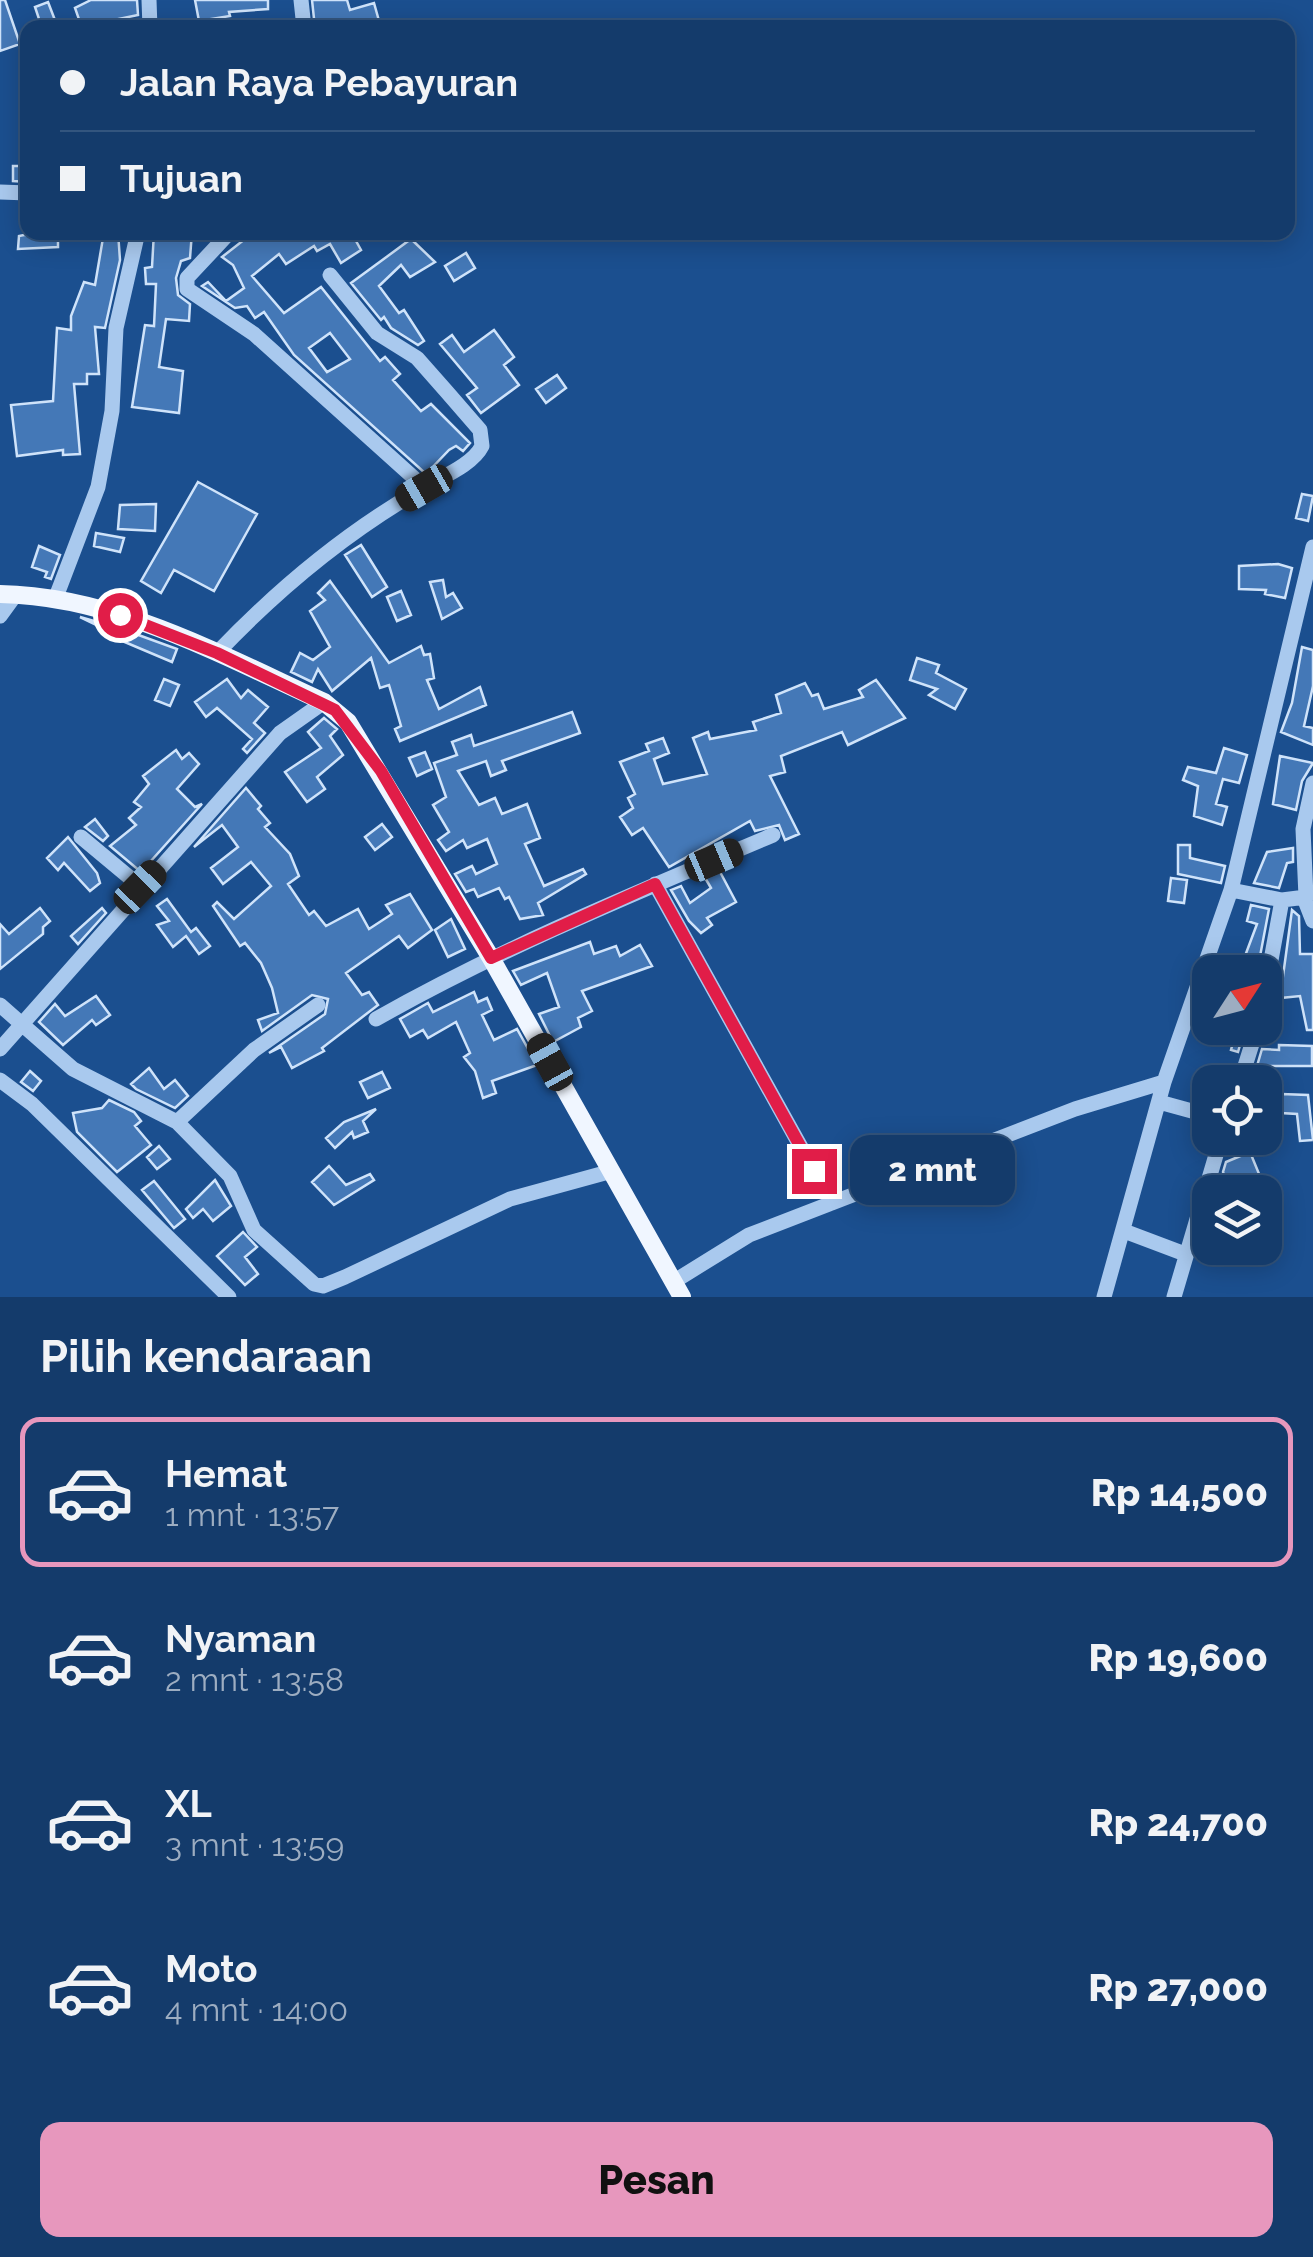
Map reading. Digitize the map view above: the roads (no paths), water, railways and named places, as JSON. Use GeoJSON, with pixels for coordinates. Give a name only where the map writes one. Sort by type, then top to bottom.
{"type":"FeatureCollection","features":[{"type":"Feature","properties":{"kind":"main road"},"geometry":{"type":"LineString","coordinates":[[8,594],[56,596],[120,615],[217,653],[324,702],[348,722],[491,958],[677,1289]]}},
{"type":"Feature","properties":{"kind":"street"},"geometry":{"type":"LineString","coordinates":[[56,596],[98,486],[112,411],[116,328],[136,240]]}},
{"type":"Feature","properties":{"kind":"street"},"geometry":{"type":"LineString","coordinates":[[223,240],[187,278],[187,289],[254,334],[424,488]]}},
{"type":"Feature","properties":{"kind":"street"},"geometry":{"type":"LineString","coordinates":[[217,653],[258,610],[335,545],[479,452],[484,440],[480,430],[417,358],[377,334],[330,275]]}},
{"type":"Feature","properties":{"kind":"street"},"geometry":{"type":"LineString","coordinates":[[1104,1297],[1164,1082],[1232,890],[1313,547]]}},
{"type":"Feature","properties":{"kind":"street"},"geometry":{"type":"LineString","coordinates":[[0,616],[8,594]]}},
{"type":"Feature","properties":{"kind":"street"},"geometry":{"type":"LineString","coordinates":[[0,1049],[280,733],[324,702]]}},
{"type":"Feature","properties":{"kind":"street"},"geometry":{"type":"LineString","coordinates":[[1313,783],[1303,829],[1313,921]]}},
{"type":"Feature","properties":{"kind":"street"},"geometry":{"type":"LineString","coordinates":[[82,836],[140,887]]}},
{"type":"Feature","properties":{"kind":"street"},"geometry":{"type":"LineString","coordinates":[[376,1019],[491,958],[773,836]]}},
{"type":"Feature","properties":{"kind":"street"},"geometry":{"type":"LineString","coordinates":[[655,884],[832,1203]]}},
{"type":"Feature","properties":{"kind":"street"},"geometry":{"type":"LineString","coordinates":[[1232,890],[1282,900],[1308,897]]}},
{"type":"Feature","properties":{"kind":"street"},"geometry":{"type":"LineString","coordinates":[[1272,955],[1282,900]]}},
{"type":"Feature","properties":{"kind":"street"},"geometry":{"type":"LineString","coordinates":[[177,1122],[254,1050],[318,1004]]}},
{"type":"Feature","properties":{"kind":"street"},"geometry":{"type":"LineString","coordinates":[[0,1006],[73,1069],[177,1122],[230,1176],[254,1230],[318,1286],[510,1199],[612,1171]]}},
{"type":"Feature","properties":{"kind":"street"},"geometry":{"type":"LineString","coordinates":[[0,1080],[32,1104],[229,1297]]}},
{"type":"Feature","properties":{"kind":"street"},"geometry":{"type":"LineString","coordinates":[[677,1289],[749,1235],[1075,1110],[1164,1082]]}},
{"type":"Feature","properties":{"kind":"street"},"geometry":{"type":"LineString","coordinates":[[1160,1102],[1192,1111]]}},
{"type":"Feature","properties":{"kind":"street"},"geometry":{"type":"LineString","coordinates":[[1174,1297],[1216,1155]]}},
{"type":"Feature","properties":{"kind":"street"},"geometry":{"type":"LineString","coordinates":[[1124,1231],[1185,1254]]}}]}
